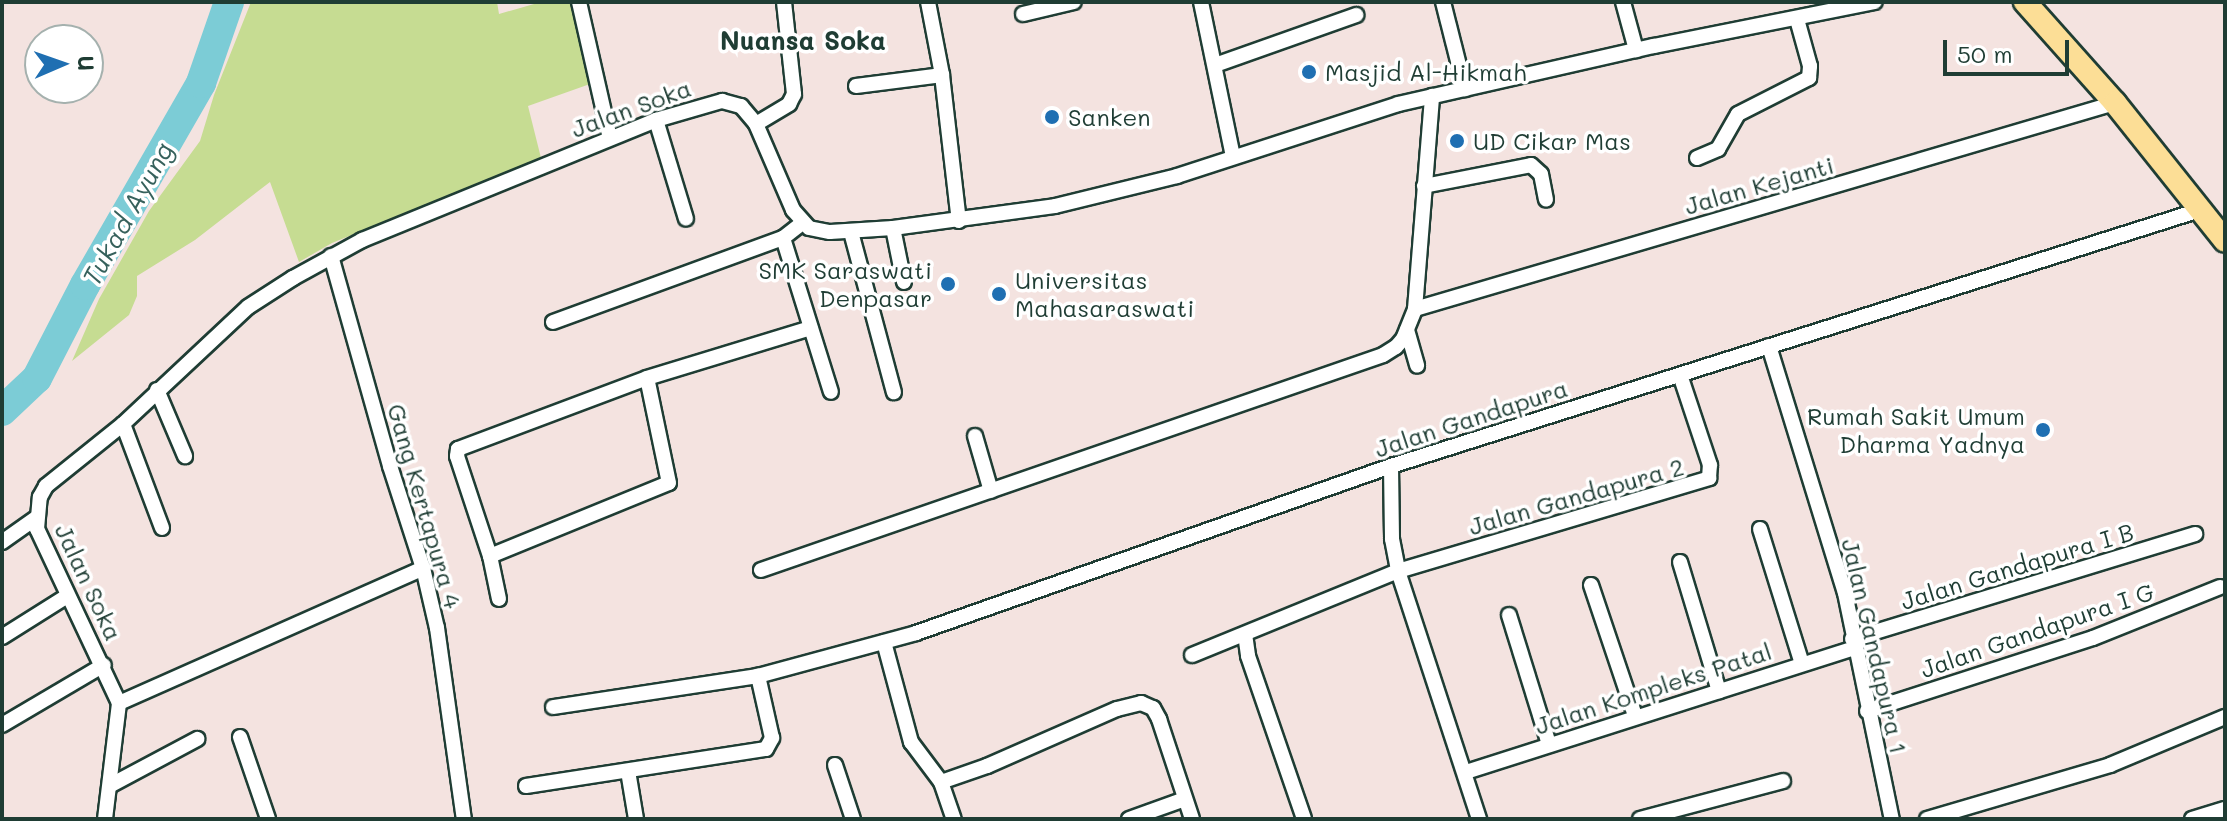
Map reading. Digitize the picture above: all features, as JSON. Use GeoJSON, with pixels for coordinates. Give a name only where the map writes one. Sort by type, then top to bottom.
{"type":"FeatureCollection","features":[{"type":"Feature","properties":{"kind":"main road"},"geometry":{"type":"LineString","coordinates":[[2025,2],[2115,103],[2225,241]]}},
{"type":"Feature","properties":{"kind":"street"},"geometry":{"type":"LineString","coordinates":[[579,2],[610,138]]}},
{"type":"Feature","properties":{"kind":"street"},"geometry":{"type":"LineString","coordinates":[[756,124],[789,104],[794,94],[784,2]]}},
{"type":"Feature","properties":{"kind":"street"},"geometry":{"type":"LineString","coordinates":[[928,2],[942,75],[959,221]]}},
{"type":"Feature","properties":{"kind":"street"},"geometry":{"type":"LineString","coordinates":[[1023,14],[1074,2]]}},
{"type":"Feature","properties":{"kind":"street"},"geometry":{"type":"LineString","coordinates":[[1201,2],[1233,157]]}},
{"type":"Feature","properties":{"kind":"street"},"geometry":{"type":"LineString","coordinates":[[1443,2],[1465,89]]}},
{"type":"Feature","properties":{"kind":"street"},"geometry":{"type":"LineString","coordinates":[[1623,2],[1636,50]]}},
{"type":"Feature","properties":{"kind":"street"},"geometry":{"type":"LineString","coordinates":[[553,322],[783,238],[802,223],[815,231],[851,232],[959,221],[1069,203],[1177,176],[1365,113],[1432,96],[1636,50],[1875,2]]}},
{"type":"Feature","properties":{"kind":"street"},"geometry":{"type":"LineString","coordinates":[[1215,65],[1356,15]]}},
{"type":"Feature","properties":{"kind":"street"},"geometry":{"type":"LineString","coordinates":[[1697,158],[1718,149],[1738,114],[1809,78],[1810,66],[1797,19]]}},
{"type":"Feature","properties":{"kind":"street"},"geometry":{"type":"LineString","coordinates":[[856,86],[942,75]]}},
{"type":"Feature","properties":{"kind":"street"},"geometry":{"type":"LineString","coordinates":[[761,570],[1383,355],[1396,347],[1415,309],[1432,96]]}},
{"type":"Feature","properties":{"kind":"street","name":"Jalan Soka"},"geometry":{"type":"LineString","coordinates":[[105,819],[119,703],[104,665],[67,596],[37,529],[36,518],[46,486],[123,424],[248,307],[362,240],[656,120],[722,101],[741,106],[756,124],[802,223]]}},
{"type":"Feature","properties":{"kind":"street","name":"Jalan Kejanti"},"geometry":{"type":"LineString","coordinates":[[1415,309],[2115,103]]}},
{"type":"Feature","properties":{"kind":"street"},"geometry":{"type":"LineString","coordinates":[[656,120],[686,219]]}},
{"type":"Feature","properties":{"kind":"street"},"geometry":{"type":"LineString","coordinates":[[1424,186],[1531,165],[1541,174],[1546,200]]}},
{"type":"Feature","properties":{"kind":"street","name":"Jalan Gandapura"},"geometry":{"type":"LineString","coordinates":[[553,707],[758,676],[884,642],[1093,574],[1391,466],[2200,210]]}},
{"type":"Feature","properties":{"kind":"street"},"geometry":{"type":"LineString","coordinates":[[893,228],[904,282]]}},
{"type":"Feature","properties":{"kind":"street"},"geometry":{"type":"LineString","coordinates":[[851,232],[894,392]]}},
{"type":"Feature","properties":{"kind":"street"},"geometry":{"type":"LineString","coordinates":[[783,238],[831,392]]}},
{"type":"Feature","properties":{"kind":"street","name":"Gang Kertapura 4"},"geometry":{"type":"LineString","coordinates":[[331,256],[390,466],[423,568],[437,628],[464,819]]}},
{"type":"Feature","properties":{"kind":"street"},"geometry":{"type":"LineString","coordinates":[[499,599],[490,556],[457,456],[458,449],[647,378],[811,328]]}},
{"type":"Feature","properties":{"kind":"street"},"geometry":{"type":"LineString","coordinates":[[1407,330],[1417,366]]}},
{"type":"Feature","properties":{"kind":"street","name":"Jalan Gandapura 1"},"geometry":{"type":"LineString","coordinates":[[1769,346],[1845,593],[1853,644],[1892,819]]}},
{"type":"Feature","properties":{"kind":"street","name":"Jalan Gandapura 2"},"geometry":{"type":"LineString","coordinates":[[1398,571],[1709,478],[1710,465],[1680,375]]}},
{"type":"Feature","properties":{"kind":"street"},"geometry":{"type":"LineString","coordinates":[[490,556],[669,483],[647,378]]}},
{"type":"Feature","properties":{"kind":"street"},"geometry":{"type":"LineString","coordinates":[[157,390],[185,456]]}},
{"type":"Feature","properties":{"kind":"street"},"geometry":{"type":"LineString","coordinates":[[123,424],[162,528]]}},
{"type":"Feature","properties":{"kind":"street"},"geometry":{"type":"LineString","coordinates":[[975,436],[991,491]]}},
{"type":"Feature","properties":{"kind":"street"},"geometry":{"type":"LineString","coordinates":[[1391,466],[1392,539],[1398,571],[1479,819]]}},
{"type":"Feature","properties":{"kind":"street"},"geometry":{"type":"LineString","coordinates":[[2,542],[36,518]]}},
{"type":"Feature","properties":{"kind":"street"},"geometry":{"type":"LineString","coordinates":[[1760,529],[1802,664]]}},
{"type":"Feature","properties":{"kind":"street","name":"Jalan Gandapura I B"},"geometry":{"type":"LineString","coordinates":[[1853,644],[2195,534]]}},
{"type":"Feature","properties":{"kind":"street"},"geometry":{"type":"LineString","coordinates":[[1680,562],[1719,691]]}},
{"type":"Feature","properties":{"kind":"street"},"geometry":{"type":"LineString","coordinates":[[119,703],[423,568]]}},
{"type":"Feature","properties":{"kind":"street"},"geometry":{"type":"LineString","coordinates":[[1192,655],[1398,571]]}},
{"type":"Feature","properties":{"kind":"street"},"geometry":{"type":"LineString","coordinates":[[1591,585],[1635,716]]}},
{"type":"Feature","properties":{"kind":"street","name":"Jalan Gandapura I G"},"geometry":{"type":"LineString","coordinates":[[1867,711],[2093,638],[2220,587]]}},
{"type":"Feature","properties":{"kind":"street"},"geometry":{"type":"LineString","coordinates":[[2,637],[67,596]]}},
{"type":"Feature","properties":{"kind":"street"},"geometry":{"type":"LineString","coordinates":[[1509,615],[1549,744]]}},
{"type":"Feature","properties":{"kind":"street"},"geometry":{"type":"LineString","coordinates":[[1245,634],[1248,656],[1304,819]]}},
{"type":"Feature","properties":{"kind":"street"},"geometry":{"type":"LineString","coordinates":[[884,642],[911,742],[941,782],[954,819]]}},
{"type":"Feature","properties":{"kind":"street","name":"Jalan Kompleks Patal"},"geometry":{"type":"LineString","coordinates":[[1466,772],[1802,664],[1853,644]]}},
{"type":"Feature","properties":{"kind":"street"},"geometry":{"type":"LineString","coordinates":[[2,725],[104,665]]}},
{"type":"Feature","properties":{"kind":"street"},"geometry":{"type":"LineString","coordinates":[[526,786],[766,749],[772,738],[758,676]]}},
{"type":"Feature","properties":{"kind":"street"},"geometry":{"type":"LineString","coordinates":[[941,782],[987,766],[1117,709],[1141,703],[1153,708],[1159,719],[1192,819]]}},
{"type":"Feature","properties":{"kind":"street"},"geometry":{"type":"LineString","coordinates":[[1927,819],[2110,765],[2225,717]]}},
{"type":"Feature","properties":{"kind":"street"},"geometry":{"type":"LineString","coordinates":[[240,737],[268,819]]}},
{"type":"Feature","properties":{"kind":"street"},"geometry":{"type":"LineString","coordinates":[[111,785],[197,739]]}},
{"type":"Feature","properties":{"kind":"street"},"geometry":{"type":"LineString","coordinates":[[835,765],[853,819]]}},
{"type":"Feature","properties":{"kind":"street"},"geometry":{"type":"LineString","coordinates":[[628,771],[636,819]]}},
{"type":"Feature","properties":{"kind":"street"},"geometry":{"type":"LineString","coordinates":[[1640,819],[1783,781]]}},
{"type":"Feature","properties":{"kind":"street"},"geometry":{"type":"LineString","coordinates":[[1129,819],[1185,799]]}},
{"type":"Feature","properties":{"kind":"street"},"geometry":{"type":"LineString","coordinates":[[2192,819],[2225,809]]}},
{"type":"Feature","properties":{"kind":"green space"},"geometry":{"type":"Polygon","coordinates":[[[251,2],[497,2],[499,14],[541,2],[573,2],[590,84],[528,106],[541,158],[332,243],[299,262],[270,182],[195,240],[137,276],[137,296],[129,315],[72,361],[99,299],[149,211],[200,141],[214,95],[251,2]]]}},
{"type":"Feature","properties":{"kind":"waterway","name":"Tukad Ayung"},"geometry":{"type":"LineString","coordinates":[[2,411],[37,378],[85,285],[201,83],[229,2]]}},
{"type":"Feature","properties":{"kind":"place","name":"Masjid Al-Hikmah"},"geometry":{"type":"Point","coordinates":[1309,72]}},
{"type":"Feature","properties":{"kind":"place","name":"Sanken"},"geometry":{"type":"Point","coordinates":[1052,117]}},
{"type":"Feature","properties":{"kind":"place","name":"UD Cikar Mas"},"geometry":{"type":"Point","coordinates":[1457,141]}},
{"type":"Feature","properties":{"kind":"place","name":"SMK Saraswati Denpasar"},"geometry":{"type":"Point","coordinates":[948,284]}},
{"type":"Feature","properties":{"kind":"place","name":"Universitas Mahasaraswati"},"geometry":{"type":"Point","coordinates":[999,294]}},
{"type":"Feature","properties":{"kind":"place","name":"Rumah Sakit Umum Dharma Yadnya"},"geometry":{"type":"Point","coordinates":[2043,430]}},
{"type":"Feature","properties":{"kind":"district","name":"Nuansa Soka"},"geometry":{"type":"Point","coordinates":[803,41]}}]}
